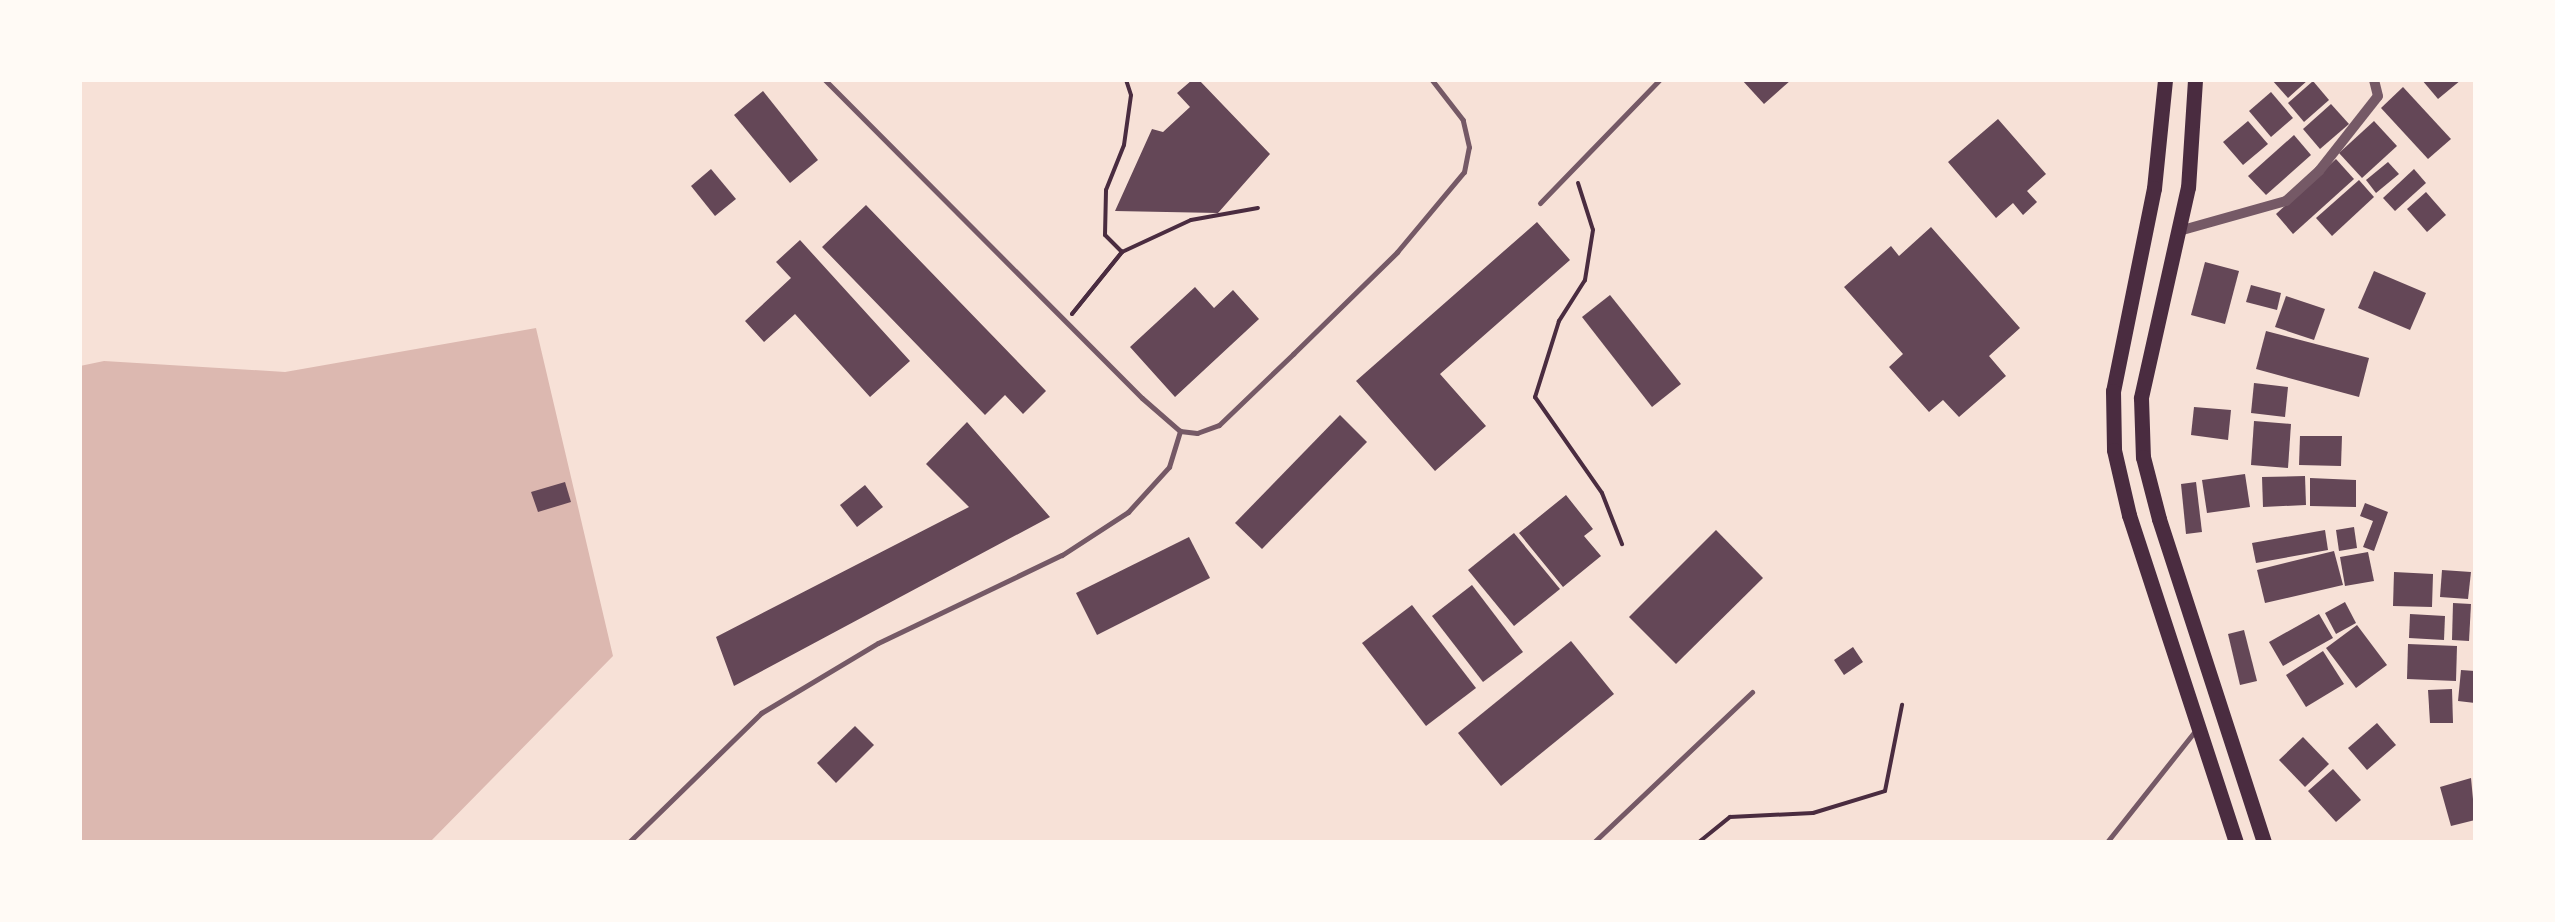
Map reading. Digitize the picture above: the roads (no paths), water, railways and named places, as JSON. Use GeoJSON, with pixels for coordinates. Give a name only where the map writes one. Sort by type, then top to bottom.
{"type":"FeatureCollection","features":[{"type":"Feature","properties":{"kind":"main road"},"geometry":{"type":"LineString","coordinates":[[2165,80],[2154,188],[2114,391],[2114,450],[2129,515],[2236,842]]}},
{"type":"Feature","properties":{"kind":"main road"},"geometry":{"type":"LineString","coordinates":[[2195,80],[2190,168],[2141,398],[2143,457],[2159,519],[2264,842]]}},
{"type":"Feature","properties":{"kind":"street"},"geometry":{"type":"LineString","coordinates":[[2179,231],[2286,201],[2318,171],[2378,96],[2374,80]]}},
{"type":"Feature","properties":{"kind":"lane"},"geometry":{"type":"LineString","coordinates":[[825,80],[1180,431],[1197,433],[1219,425],[1396,252],[1464,172],[1469,147],[1463,120],[1432,80]]}},
{"type":"Feature","properties":{"kind":"lane"},"geometry":{"type":"LineString","coordinates":[[1540,204],[1659,80]]}},
{"type":"Feature","properties":{"kind":"lane"},"geometry":{"type":"LineString","coordinates":[[630,842],[761,713],[878,643],[1062,556],[1128,512],[1169,466],[1180,431]]}},
{"type":"Feature","properties":{"kind":"lane"},"geometry":{"type":"LineString","coordinates":[[1594,842],[1752,692]]}},
{"type":"Feature","properties":{"kind":"lane"},"geometry":{"type":"LineString","coordinates":[[2107,842],[2197,728]]}}]}
